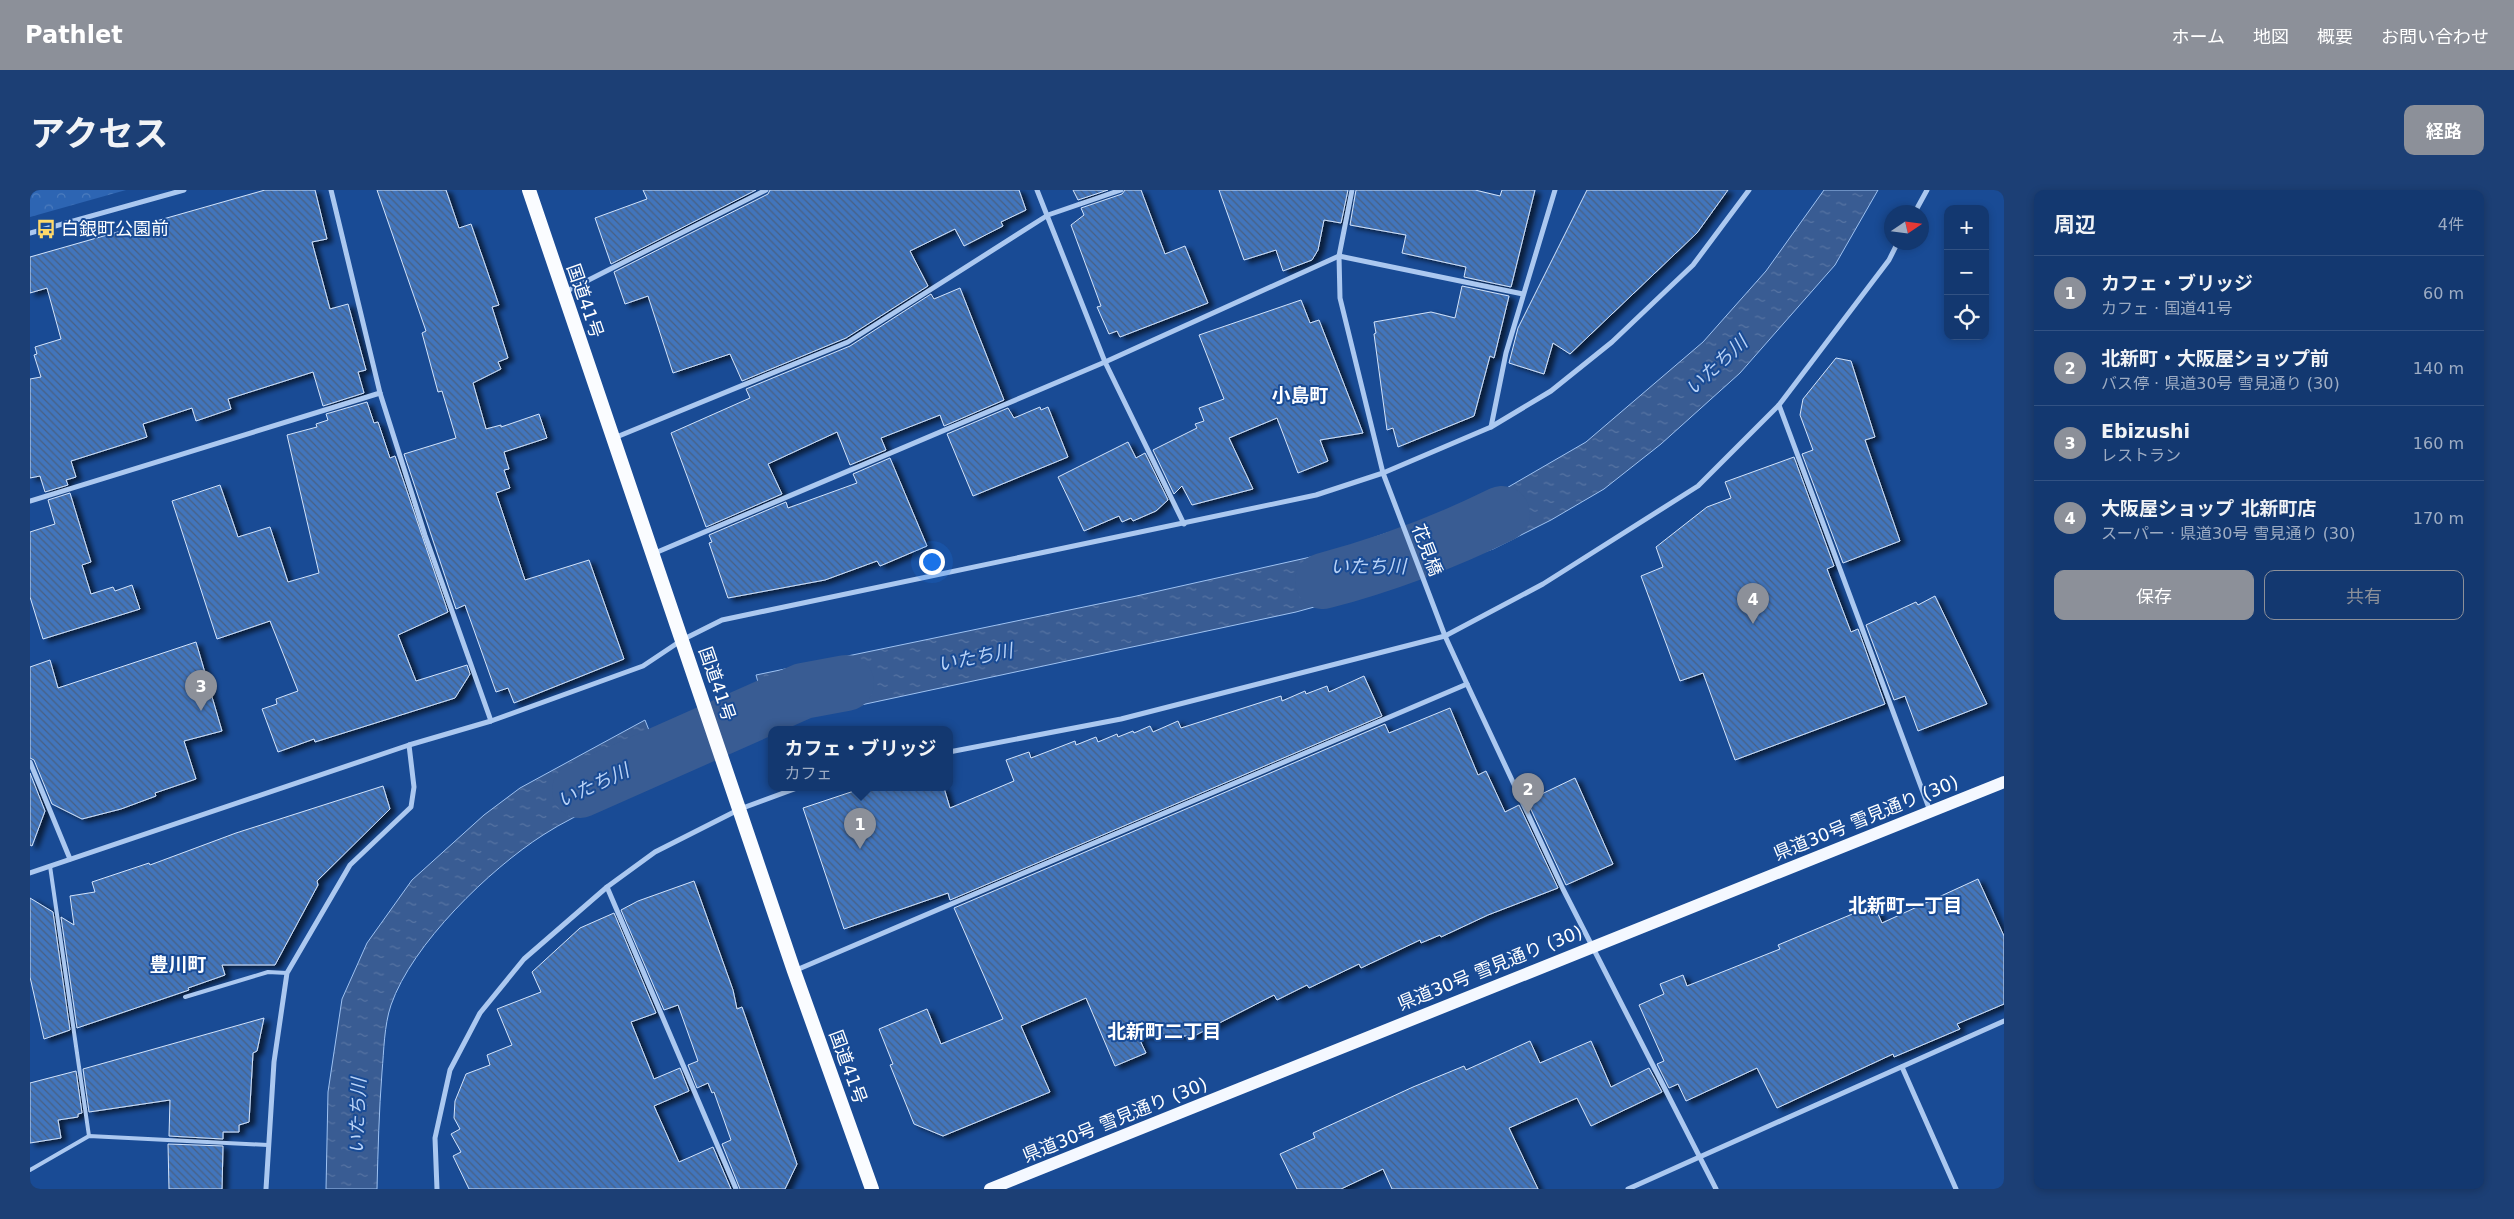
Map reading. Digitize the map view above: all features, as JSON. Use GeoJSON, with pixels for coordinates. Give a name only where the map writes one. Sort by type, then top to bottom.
{"type":"FeatureCollection","features":[{"type":"Feature","properties":{"kind":"highway","name":"国道41号"},"geometry":{"type":"LineString","coordinates":[[529,190],[562,293],[794,971],[872,1189]]}},
{"type":"Feature","properties":{"kind":"main road","name":"県道30号 雪見通り (30)"},"geometry":{"type":"LineString","coordinates":[[990,1189],[2004,782]]}},
{"type":"Feature","properties":{"kind":"street"},"geometry":{"type":"LineString","coordinates":[[30,233],[184,190]]}},
{"type":"Feature","properties":{"kind":"street"},"geometry":{"type":"LineString","coordinates":[[331,190],[380,393],[425,535],[491,721]]}},
{"type":"Feature","properties":{"kind":"street"},"geometry":{"type":"LineString","coordinates":[[562,293],[766,190]]}},
{"type":"Feature","properties":{"kind":"street"},"geometry":{"type":"LineString","coordinates":[[1037,190],[1105,362],[1184,524]]}},
{"type":"Feature","properties":{"kind":"street"},"geometry":{"type":"LineString","coordinates":[[613,438],[848,342],[1048,215],[1121,190]]}},
{"type":"Feature","properties":{"kind":"street","name":"花見橋"},"geometry":{"type":"LineString","coordinates":[[1352,190],[1339,256],[1340,298],[1383,473],[1445,636],[1467,684],[1563,890],[1716,1189]]}},
{"type":"Feature","properties":{"kind":"street"},"geometry":{"type":"LineString","coordinates":[[1491,426],[1506,353],[1554,190]]}},
{"type":"Feature","properties":{"kind":"street"},"geometry":{"type":"LineString","coordinates":[[30,873],[409,745],[491,721],[643,666],[682,640],[722,620],[1316,495],[1383,473],[1491,426],[1551,391],[1612,342],[1693,264],[1748,190]]}},
{"type":"Feature","properties":{"kind":"street"},"geometry":{"type":"LineString","coordinates":[[1919,205],[1927,190]]}},
{"type":"Feature","properties":{"kind":"street"},"geometry":{"type":"LineString","coordinates":[[953,751],[1121,719],[1445,636],[1543,584],[1698,486],[1779,405],[1889,260],[1894,250]]}},
{"type":"Feature","properties":{"kind":"street"},"geometry":{"type":"LineString","coordinates":[[652,554],[1105,362],[1339,256],[1523,294]]}},
{"type":"Feature","properties":{"kind":"street"},"geometry":{"type":"LineString","coordinates":[[30,501],[380,393]]}},
{"type":"Feature","properties":{"kind":"street"},"geometry":{"type":"LineString","coordinates":[[1779,405],[1930,811]]}},
{"type":"Feature","properties":{"kind":"street"},"geometry":{"type":"LineString","coordinates":[[794,971],[1467,684]]}},
{"type":"Feature","properties":{"kind":"street"},"geometry":{"type":"LineString","coordinates":[[266,1189],[274,1062],[288,973],[350,865],[411,807],[414,787],[409,745]]}},
{"type":"Feature","properties":{"kind":"street"},"geometry":{"type":"LineString","coordinates":[[30,762],[70,859]]}},
{"type":"Feature","properties":{"kind":"street"},"geometry":{"type":"LineString","coordinates":[[437,1189],[435,1138],[450,1070],[480,1013],[524,959],[607,888],[655,852],[740,809],[789,791]]}},
{"type":"Feature","properties":{"kind":"street"},"geometry":{"type":"LineString","coordinates":[[607,888],[736,1189]]}},
{"type":"Feature","properties":{"kind":"street"},"geometry":{"type":"LineString","coordinates":[[1628,1189],[2004,1021]]}},
{"type":"Feature","properties":{"kind":"street"},"geometry":{"type":"LineString","coordinates":[[1902,1067],[1956,1189]]}},
{"type":"Feature","properties":{"kind":"lane"},"geometry":{"type":"LineString","coordinates":[[50,866],[89,1136]]}},
{"type":"Feature","properties":{"kind":"lane"},"geometry":{"type":"LineString","coordinates":[[185,997],[268,972],[288,973]]}},
{"type":"Feature","properties":{"kind":"lane"},"geometry":{"type":"LineString","coordinates":[[30,1170],[89,1136],[268,1145]]}},
{"type":"Feature","properties":{"kind":"green space"},"geometry":{"type":"Polygon","coordinates":[[[30,190],[126,190],[30,217],[30,190]]]}},
{"type":"Feature","properties":{"kind":"water","name":"いたち川"},"geometry":{"type":"Polygon","coordinates":[[[1824,190],[1878,190],[1835,265],[1740,373],[1661,444],[1604,489],[1551,520],[1493,549],[1440,567],[1422,523],[1498,493],[1586,442],[1703,342],[1766,271],[1824,190]]]}},
{"type":"Feature","properties":{"kind":"water","name":"いたち川"},"geometry":{"type":"Polygon","coordinates":[[[1387,533],[1405,582],[1296,612],[772,724],[769,711],[773,706],[772,697],[762,697],[756,675],[1132,597],[1333,552],[1387,533]]]}},
{"type":"Feature","properties":{"kind":"water","name":"いたち川"},"geometry":{"type":"Polygon","coordinates":[[[645,720],[654,743],[647,746],[651,759],[659,758],[667,779],[588,811],[543,835],[500,867],[477,888],[434,933],[416,957],[401,982],[391,1005],[387,1021],[380,1101],[377,1189],[326,1189],[328,1092],[342,999],[367,943],[412,880],[484,815],[520,788],[645,720]]]}},
{"type":"Feature","properties":{"kind":"building"},"geometry":{"type":"Polygon","coordinates":[[[265,190],[315,190],[327,239],[312,242],[330,309],[348,304],[366,370],[358,372],[364,393],[323,406],[313,372],[228,399],[231,409],[196,421],[192,408],[143,424],[147,437],[71,461],[76,477],[66,480],[68,485],[45,492],[40,476],[30,478],[30,379],[41,377],[34,355],[37,354],[35,347],[61,339],[47,288],[30,293],[30,257],[265,190]]]}},
{"type":"Feature","properties":{"kind":"building"},"geometry":{"type":"Polygon","coordinates":[[[377,190],[446,190],[459,228],[471,224],[499,305],[492,307],[508,358],[498,362],[501,369],[473,383],[486,429],[501,425],[501,427],[539,414],[547,438],[504,452],[509,469],[504,470],[510,488],[496,493],[525,580],[589,560],[624,659],[514,703],[508,688],[496,692],[465,605],[456,609],[404,454],[456,438],[442,391],[438,392],[422,333],[426,331],[377,190]]]}},
{"type":"Feature","properties":{"kind":"building"},"geometry":{"type":"Polygon","coordinates":[[[643,190],[756,190],[611,264],[595,218],[647,199],[643,190]]]}},
{"type":"Feature","properties":{"kind":"building"},"geometry":{"type":"Polygon","coordinates":[[[770,190],[1019,190],[1026,210],[1001,222],[1003,226],[964,246],[955,229],[910,251],[928,286],[846,338],[742,381],[730,354],[673,373],[648,296],[625,304],[614,272],[768,194],[770,190]]]}},
{"type":"Feature","properties":{"kind":"building"},"geometry":{"type":"Polygon","coordinates":[[[1073,190],[1108,190],[1078,200],[1073,190]]]}},
{"type":"Feature","properties":{"kind":"building"},"geometry":{"type":"Polygon","coordinates":[[[1125,190],[1141,190],[1165,254],[1185,246],[1208,303],[1120,337],[1117,331],[1109,334],[1097,307],[1101,306],[1071,225],[1084,215],[1081,208],[1122,194],[1125,190]]]}},
{"type":"Feature","properties":{"kind":"building"},"geometry":{"type":"Polygon","coordinates":[[[1219,190],[1348,190],[1341,223],[1324,220],[1318,250],[1312,260],[1283,271],[1276,250],[1244,260],[1219,190]]]}},
{"type":"Feature","properties":{"kind":"building"},"geometry":{"type":"Polygon","coordinates":[[[1356,190],[1475,190],[1500,196],[1502,190],[1535,190],[1511,287],[1464,277],[1466,267],[1402,253],[1406,235],[1350,225],[1356,190]]]}},
{"type":"Feature","properties":{"kind":"building"},"geometry":{"type":"Polygon","coordinates":[[[1587,190],[1728,190],[1697,233],[1570,354],[1553,343],[1544,374],[1509,363],[1518,328],[1587,190]]]}},
{"type":"Feature","properties":{"kind":"building"},"geometry":{"type":"Polygon","coordinates":[[[1462,286],[1509,296],[1494,358],[1490,356],[1474,416],[1398,447],[1393,428],[1387,430],[1374,322],[1431,312],[1455,318],[1462,286]]]}},
{"type":"Feature","properties":{"kind":"building"},"geometry":{"type":"Polygon","coordinates":[[[960,288],[1004,400],[944,426],[940,415],[881,438],[886,450],[850,465],[837,432],[768,464],[782,494],[706,527],[671,433],[750,398],[746,389],[850,346],[931,294],[934,299],[960,288]]]}},
{"type":"Feature","properties":{"kind":"building"},"geometry":{"type":"Polygon","coordinates":[[[1301,300],[1310,323],[1319,320],[1363,433],[1320,440],[1328,461],[1298,473],[1277,418],[1229,438],[1253,489],[1192,505],[1182,486],[1174,494],[1153,450],[1197,428],[1195,424],[1204,421],[1199,408],[1224,399],[1199,335],[1301,300]]]}},
{"type":"Feature","properties":{"kind":"building"},"geometry":{"type":"Polygon","coordinates":[[[1836,358],[1851,361],[1875,437],[1865,440],[1900,541],[1843,563],[1802,454],[1813,450],[1800,415],[1803,399],[1836,358]]]}},
{"type":"Feature","properties":{"kind":"building"},"geometry":{"type":"Polygon","coordinates":[[[367,402],[374,423],[378,422],[390,458],[395,456],[448,612],[398,635],[416,681],[467,665],[470,674],[455,698],[315,742],[314,739],[278,752],[262,709],[277,704],[276,699],[298,691],[270,621],[217,639],[172,501],[220,485],[238,537],[270,527],[288,582],[319,573],[287,435],[317,427],[316,424],[328,420],[326,414],[367,402]]]}},
{"type":"Feature","properties":{"kind":"building"},"geometry":{"type":"Polygon","coordinates":[[[1040,407],[1041,410],[1048,407],[1068,457],[973,496],[947,434],[1008,408],[1014,418],[1040,407]]]}},
{"type":"Feature","properties":{"kind":"building"},"geometry":{"type":"Polygon","coordinates":[[[1128,442],[1136,458],[1145,453],[1168,500],[1156,511],[1133,521],[1131,518],[1122,522],[1119,516],[1084,531],[1058,477],[1128,442]]]}},
{"type":"Feature","properties":{"kind":"building"},"geometry":{"type":"Polygon","coordinates":[[[1794,457],[1834,566],[1827,569],[1851,632],[1858,629],[1885,704],[1735,760],[1703,673],[1680,681],[1641,576],[1663,567],[1656,547],[1707,507],[1731,498],[1725,482],[1794,457]]]}},
{"type":"Feature","properties":{"kind":"building"},"geometry":{"type":"Polygon","coordinates":[[[890,458],[927,546],[880,566],[877,561],[825,580],[728,598],[709,543],[712,542],[709,535],[786,502],[788,508],[857,483],[853,474],[890,458]]]}},
{"type":"Feature","properties":{"kind":"building"},"geometry":{"type":"Polygon","coordinates":[[[70,493],[91,562],[82,565],[91,594],[113,587],[115,591],[132,585],[140,609],[43,639],[30,597],[30,532],[55,524],[48,500],[70,493]]]}},
{"type":"Feature","properties":{"kind":"building"},"geometry":{"type":"Polygon","coordinates":[[[1935,596],[1987,704],[1918,731],[1905,696],[1894,700],[1866,625],[1916,602],[1918,605],[1935,596]]]}},
{"type":"Feature","properties":{"kind":"building"},"geometry":{"type":"Polygon","coordinates":[[[196,642],[222,731],[184,741],[196,779],[155,793],[156,796],[121,809],[82,819],[52,804],[34,760],[30,758],[30,667],[50,660],[58,688],[196,642]]]}},
{"type":"Feature","properties":{"kind":"building"},"geometry":{"type":"Polygon","coordinates":[[[1364,676],[1382,716],[950,900],[948,893],[844,929],[803,808],[854,791],[945,791],[950,808],[1014,781],[1006,760],[1029,752],[1031,758],[1075,741],[1076,745],[1096,737],[1098,742],[1117,734],[1118,737],[1150,726],[1153,732],[1178,721],[1181,728],[1281,696],[1282,701],[1305,691],[1306,694],[1327,686],[1329,692],[1364,676]]]}},
{"type":"Feature","properties":{"kind":"building"},"geometry":{"type":"Polygon","coordinates":[[[1450,708],[1478,775],[1486,771],[1505,812],[1519,805],[1558,888],[1488,915],[1441,937],[1440,935],[1421,943],[1420,940],[1361,968],[1359,964],[1309,988],[1307,985],[1277,1000],[1274,995],[1194,1036],[1138,1036],[1146,1053],[1115,1066],[1086,998],[1021,1026],[1050,1092],[943,1136],[914,1124],[890,1065],[893,1064],[879,1029],[927,1009],[941,1044],[1003,1019],[954,908],[1385,724],[1389,733],[1450,708]]]}},
{"type":"Feature","properties":{"kind":"building"},"geometry":{"type":"Polygon","coordinates":[[[30,773],[45,811],[32,846],[30,845],[30,773]]]}},
{"type":"Feature","properties":{"kind":"building"},"geometry":{"type":"Polygon","coordinates":[[[1575,778],[1613,864],[1566,885],[1527,801],[1575,778]]]}},
{"type":"Feature","properties":{"kind":"building"},"geometry":{"type":"Polygon","coordinates":[[[383,786],[390,809],[317,881],[318,885],[275,965],[222,965],[225,975],[188,988],[189,990],[77,1028],[61,917],[74,925],[70,896],[95,892],[92,882],[149,863],[150,865],[236,833],[383,786]]]}},
{"type":"Feature","properties":{"kind":"building"},"geometry":{"type":"Polygon","coordinates":[[[1978,879],[2004,936],[2004,1004],[1957,1024],[1960,1029],[1894,1057],[1893,1054],[1777,1108],[1757,1068],[1686,1101],[1678,1084],[1669,1088],[1657,1064],[1664,1061],[1639,1005],[1664,994],[1660,984],[1683,975],[1687,986],[1780,949],[1778,945],[1874,905],[1882,923],[1978,879]]]}},
{"type":"Feature","properties":{"kind":"building"},"geometry":{"type":"Polygon","coordinates":[[[694,881],[733,990],[737,1009],[742,1007],[797,1164],[785,1189],[740,1189],[722,1144],[731,1140],[714,1092],[712,1093],[708,1083],[697,1088],[688,1065],[698,1061],[678,1005],[664,1010],[621,910],[638,901],[694,881]]]}},
{"type":"Feature","properties":{"kind":"building"},"geometry":{"type":"Polygon","coordinates":[[[30,898],[53,912],[70,1030],[44,1039],[30,977],[30,898]]]}},
{"type":"Feature","properties":{"kind":"building"},"geometry":{"type":"Polygon","coordinates":[[[614,913],[656,1013],[631,1022],[654,1079],[680,1068],[689,1091],[654,1106],[679,1162],[713,1147],[731,1189],[469,1189],[453,1156],[461,1152],[451,1134],[460,1129],[454,1118],[455,1101],[466,1074],[490,1065],[487,1055],[512,1045],[497,1009],[541,992],[532,972],[580,928],[614,913]]]}},
{"type":"Feature","properties":{"kind":"building"},"geometry":{"type":"Polygon","coordinates":[[[264,1018],[257,1051],[253,1053],[249,1122],[239,1125],[239,1132],[223,1132],[223,1139],[169,1136],[170,1100],[89,1112],[83,1069],[264,1018]]]}},
{"type":"Feature","properties":{"kind":"building"},"geometry":{"type":"Polygon","coordinates":[[[1530,1041],[1540,1063],[1591,1041],[1611,1087],[1649,1068],[1662,1092],[1591,1126],[1577,1098],[1509,1128],[1538,1189],[1392,1189],[1383,1169],[1341,1189],[1297,1189],[1280,1154],[1315,1138],[1313,1133],[1413,1087],[1464,1066],[1466,1070],[1530,1041]]]}},
{"type":"Feature","properties":{"kind":"building"},"geometry":{"type":"Polygon","coordinates":[[[76,1071],[82,1113],[78,1114],[78,1117],[58,1120],[61,1138],[30,1143],[30,1083],[76,1071]]]}},
{"type":"Feature","properties":{"kind":"building"},"geometry":{"type":"Polygon","coordinates":[[[168,1144],[223,1146],[222,1189],[169,1189],[168,1144]]]}},
{"type":"Feature","properties":{"kind":"waterway","name":"いたち川"},"geometry":{"type":"LineString","coordinates":[[1323,581],[1369,568],[1414,552],[1502,514]]}},
{"type":"Feature","properties":{"kind":"waterway","name":"いたち川"},"geometry":{"type":"LineString","coordinates":[[580,790],[803,691],[846,683]]}},
{"type":"Feature","properties":{"kind":"place","name":"白銀町公園前"},"geometry":{"type":"Point","coordinates":[46,229]}},
{"type":"Feature","properties":{"kind":"place","name":"大阪屋ショップ 北新町店"},"geometry":{"type":"Point","coordinates":[1753,624]}},
{"type":"Feature","properties":{"kind":"place","name":"Ebizushi"},"geometry":{"type":"Point","coordinates":[201,711]}},
{"type":"Feature","properties":{"kind":"place","name":"北新町・大阪屋ショップ前"},"geometry":{"type":"Point","coordinates":[1528,814]}},
{"type":"Feature","properties":{"kind":"place","name":"カフェ・ブリッジ"},"geometry":{"type":"Point","coordinates":[860,849]}},
{"type":"Feature","properties":{"kind":"district","name":"小島町"},"geometry":{"type":"Point","coordinates":[1300,395]}},
{"type":"Feature","properties":{"kind":"district","name":"北新町一丁目"},"geometry":{"type":"Point","coordinates":[1905,905]}},
{"type":"Feature","properties":{"kind":"district","name":"豊川町"},"geometry":{"type":"Point","coordinates":[178,964]}},
{"type":"Feature","properties":{"kind":"district","name":"北新町二丁目"},"geometry":{"type":"Point","coordinates":[1164,1031]}}]}
